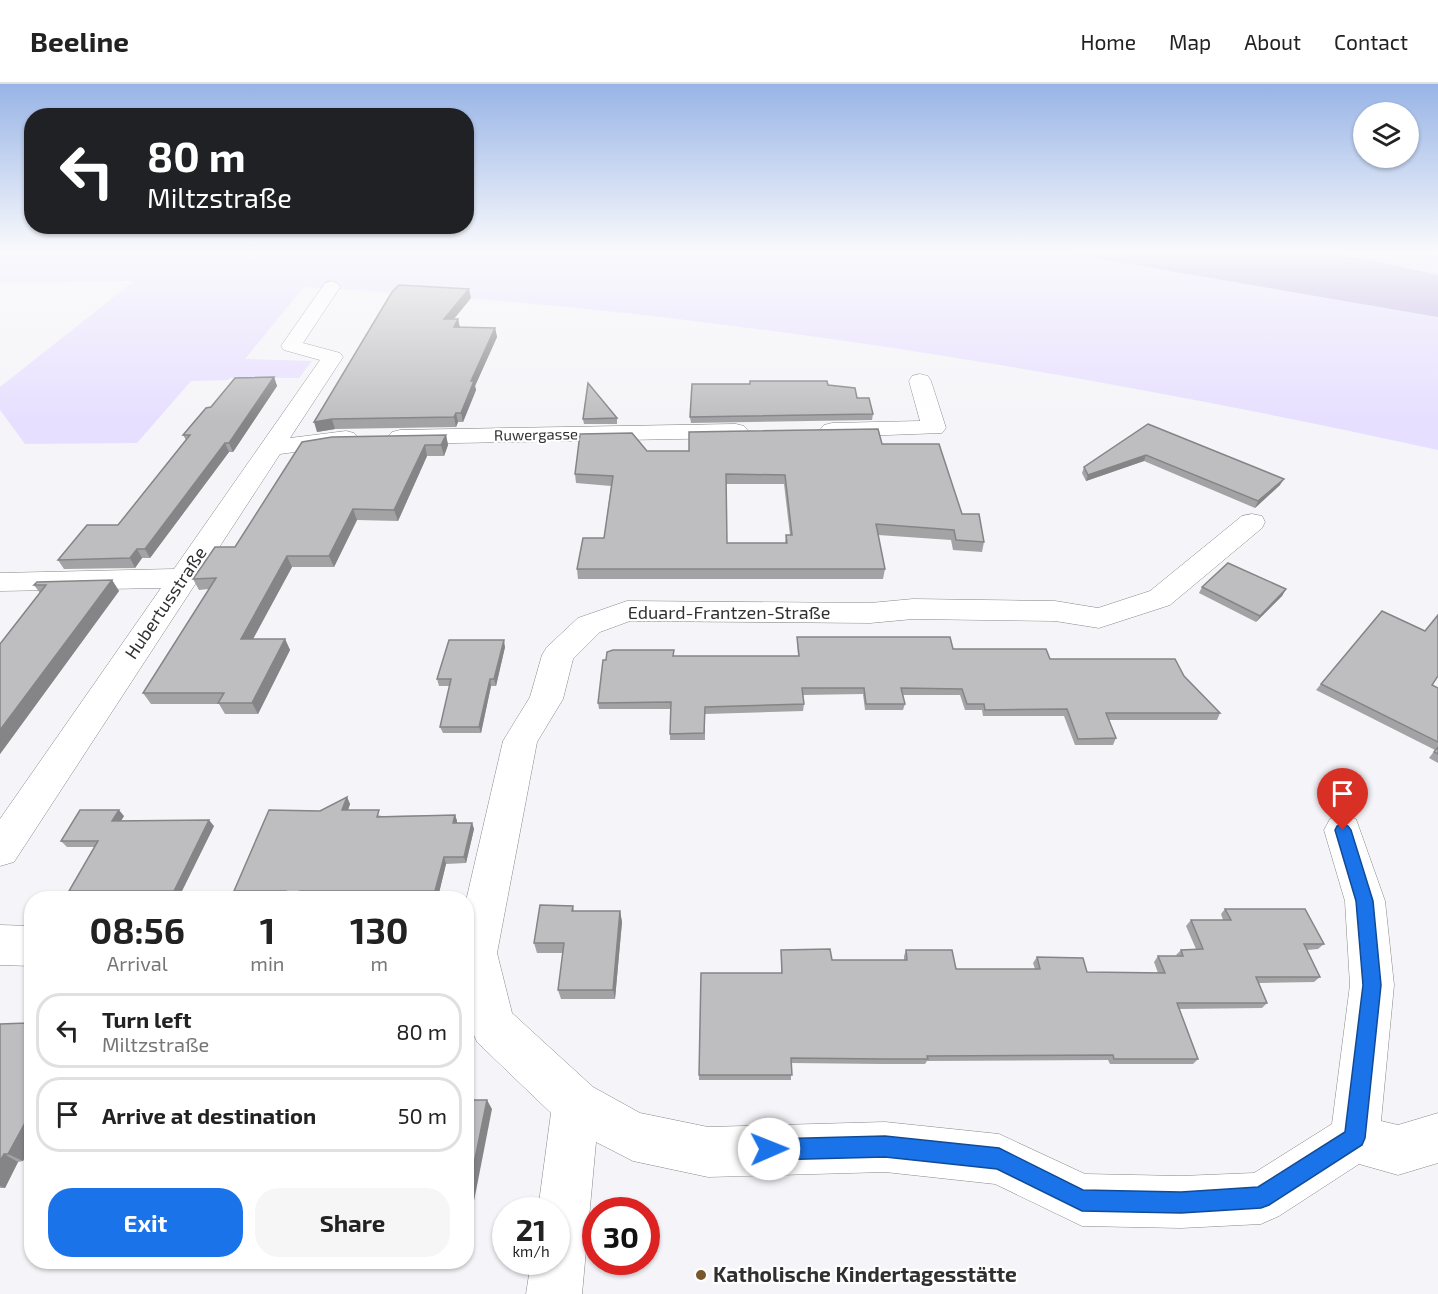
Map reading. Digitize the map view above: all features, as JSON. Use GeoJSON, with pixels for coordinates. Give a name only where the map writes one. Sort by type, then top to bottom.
{"type":"FeatureCollection","features":[{"type":"Feature","properties":{"kind":"street","name":"Hubertusstraße"},"geometry":{"type":"LineString","coordinates":[[0,850],[333,357],[291,346],[317,307]]}},
{"type":"Feature","properties":{"kind":"street"},"geometry":{"type":"LineString","coordinates":[[814,430],[934,428],[920,381]]}},
{"type":"Feature","properties":{"kind":"street","name":"Ruwergasse"},"geometry":{"type":"LineString","coordinates":[[270,448],[335,438],[754,431]]}},
{"type":"Feature","properties":{"kind":"street","name":"Eduard-Frantzen-Straße"},"geometry":{"type":"LineString","coordinates":[[474,940],[520,741],[546,699],[558,655],[589,625],[627,611],[870,613],[913,609],[1055,611],[1099,618],[1160,598],[1252,522]]}},
{"type":"Feature","properties":{"kind":"street"},"geometry":{"type":"LineString","coordinates":[[0,582],[183,578]]}},
{"type":"Feature","properties":{"kind":"street"},"geometry":{"type":"LineString","coordinates":[[1343,830],[1365,901],[1372,985],[1355,1138]]}},
{"type":"Feature","properties":{"kind":"street"},"geometry":{"type":"LineString","coordinates":[[0,945],[24,946]]}},
{"type":"Feature","properties":{"kind":"street"},"geometry":{"type":"LineString","coordinates":[[474,963],[493,1026],[576,1104],[633,1136],[708,1152],[885,1147],[999,1159],[1082,1200],[1181,1203],[1261,1198],[1355,1138],[1398,1150],[1438,1138]]}},
{"type":"Feature","properties":{"kind":"street"},"geometry":{"type":"LineString","coordinates":[[554,1294],[576,1104]]}},
{"type":"Feature","properties":{"kind":"shaded area"},"geometry":{"type":"Polygon","coordinates":[[[101,307],[287,307],[245,359],[312,361],[299,378],[230,378],[228,380],[191,381],[137,443],[25,444],[0,410],[0,387],[101,307]]]}},
{"type":"Feature","properties":{"kind":"shaded area"},"geometry":{"type":"Polygon","coordinates":[[[572,307],[1438,307],[1438,450],[1298,420],[1016,368],[874,345],[572,307]]]}},
{"type":"Feature","properties":{"kind":"shaded area"},"geometry":{"type":"Polygon","coordinates":[[[1382,307],[1438,307],[1438,317],[1382,307]]]}},
{"type":"Feature","properties":{"kind":"building"},"geometry":{"type":"Polygon","coordinates":[[[383,307],[454,307],[444,319],[458,319],[454,327],[495,328],[471,381],[474,381],[461,413],[456,413],[454,417],[332,419],[314,422],[383,307]]]}},
{"type":"Feature","properties":{"kind":"building"},"geometry":{"type":"Polygon","coordinates":[[[274,377],[229,443],[225,443],[145,549],[137,549],[130,558],[58,560],[87,525],[118,525],[190,435],[183,435],[206,408],[211,407],[235,378],[274,377]]]}},
{"type":"Feature","properties":{"kind":"building"},"geometry":{"type":"Polygon","coordinates":[[[750,381],[827,381],[828,385],[855,388],[857,398],[869,398],[873,414],[690,417],[692,384],[750,384],[750,381]]]}},
{"type":"Feature","properties":{"kind":"building"},"geometry":{"type":"Polygon","coordinates":[[[588,383],[617,418],[583,419],[588,383]]]}},
{"type":"Feature","properties":{"kind":"building"},"geometry":{"type":"Polygon","coordinates":[[[1148,424],[1284,479],[1258,501],[1146,455],[1088,475],[1084,467],[1148,424]]]}},
{"type":"Feature","properties":{"kind":"building"},"geometry":{"type":"Polygon","coordinates":[[[878,429],[882,444],[939,444],[962,514],[979,514],[984,542],[956,540],[954,530],[876,524],[885,569],[577,569],[583,538],[604,538],[613,476],[575,474],[580,434],[632,433],[647,451],[689,451],[689,432],[878,429]],[[726,474],[727,543],[787,543],[786,535],[792,535],[785,475],[726,474]]]}},
{"type":"Feature","properties":{"kind":"building"},"geometry":{"type":"Polygon","coordinates":[[[446,435],[441,445],[425,445],[394,510],[353,509],[329,556],[287,556],[241,639],[285,639],[252,703],[218,703],[224,693],[143,693],[216,578],[193,579],[215,547],[235,547],[302,442],[332,437],[446,435]]]}},
{"type":"Feature","properties":{"kind":"building"},"geometry":{"type":"Polygon","coordinates":[[[1228,563],[1286,589],[1260,616],[1202,587],[1228,563]]]}},
{"type":"Feature","properties":{"kind":"building"},"geometry":{"type":"Polygon","coordinates":[[[112,580],[0,730],[0,644],[46,585],[34,585],[37,582],[112,580]]]}},
{"type":"Feature","properties":{"kind":"building"},"geometry":{"type":"Polygon","coordinates":[[[1382,611],[1425,631],[1438,615],[1438,676],[1432,685],[1438,688],[1438,742],[1321,684],[1382,611]]]}},
{"type":"Feature","properties":{"kind":"building"},"geometry":{"type":"Polygon","coordinates":[[[797,637],[950,637],[953,649],[1046,649],[1050,659],[1175,659],[1184,676],[1220,713],[1106,713],[1116,738],[1078,739],[1067,709],[985,710],[984,704],[967,704],[962,689],[901,688],[905,704],[866,704],[864,688],[802,688],[804,704],[705,707],[704,733],[670,734],[671,702],[598,703],[603,660],[606,660],[607,652],[613,650],[674,650],[673,656],[799,656],[797,637]]]}},
{"type":"Feature","properties":{"kind":"building"},"geometry":{"type":"Polygon","coordinates":[[[449,640],[504,640],[494,679],[490,679],[479,727],[440,727],[451,679],[437,679],[449,640]]]}},
{"type":"Feature","properties":{"kind":"building"},"geometry":{"type":"Polygon","coordinates":[[[347,797],[342,810],[379,810],[377,817],[455,815],[453,823],[472,823],[464,857],[444,857],[435,891],[234,891],[269,810],[320,811],[347,797]]]}},
{"type":"Feature","properties":{"kind":"building"},"geometry":{"type":"Polygon","coordinates":[[[80,810],[119,810],[112,821],[209,820],[174,891],[69,891],[98,841],[61,841],[80,810]]]}},
{"type":"Feature","properties":{"kind":"building"},"geometry":{"type":"Polygon","coordinates":[[[540,905],[573,906],[572,911],[620,911],[613,990],[558,990],[564,943],[534,943],[540,905]]]}},
{"type":"Feature","properties":{"kind":"building"},"geometry":{"type":"Polygon","coordinates":[[[1225,909],[1305,909],[1324,944],[1304,944],[1320,977],[1256,977],[1267,1003],[1177,1003],[1198,1059],[1114,1059],[1113,1055],[927,1056],[928,1059],[791,1058],[792,1075],[699,1075],[701,973],[782,973],[781,950],[830,949],[832,960],[907,960],[906,950],[952,950],[956,969],[1040,969],[1037,957],[1083,958],[1087,972],[1165,973],[1158,956],[1183,956],[1181,950],[1203,949],[1191,920],[1231,920],[1225,909]]]}},
{"type":"Feature","properties":{"kind":"building"},"geometry":{"type":"Polygon","coordinates":[[[24,1023],[24,1125],[8,1154],[4,1154],[0,1161],[0,1024],[24,1023]]]}},
{"type":"Feature","properties":{"kind":"building"},"geometry":{"type":"Polygon","coordinates":[[[474,1100],[487,1100],[474,1164],[474,1100]]]}},
{"type":"Feature","properties":{"kind":"place","name":"Katholische Kindertagesstätte"},"geometry":{"type":"Point","coordinates":[701,1275]}},
{"type":"Feature","properties":{"kind":"route"},"geometry":{"type":"LineString","coordinates":[[769,1149],[885,1147],[999,1159],[1082,1200],[1181,1203],[1261,1198],[1355,1138],[1372,985],[1365,901],[1343,830]]}}]}
